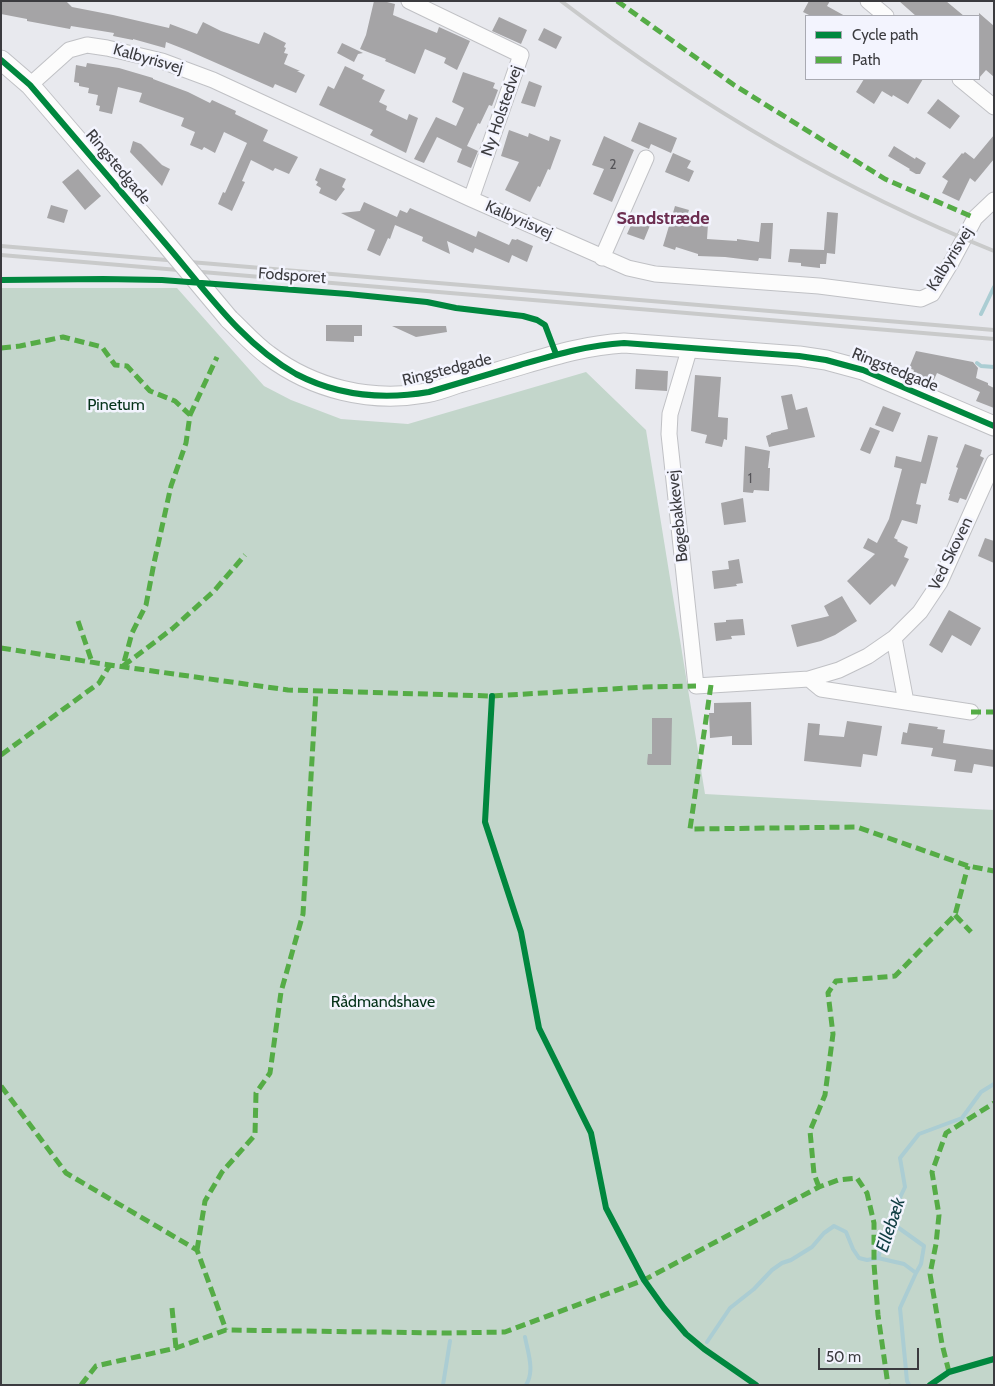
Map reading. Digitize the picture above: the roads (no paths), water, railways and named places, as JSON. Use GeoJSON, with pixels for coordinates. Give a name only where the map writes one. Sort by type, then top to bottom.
{"type":"FeatureCollection","features":[{"type":"Feature","properties":{"kind":"street","name":"Ny Holstedvej"},"geometry":{"type":"LineString","coordinates":[[409,1],[521,55],[471,199]]}},
{"type":"Feature","properties":{"kind":"street"},"geometry":{"type":"LineString","coordinates":[[868,1],[885,15]]}},
{"type":"Feature","properties":{"kind":"street","name":"Kalbyrisvej"},"geometry":{"type":"LineString","coordinates":[[30,85],[69,50],[87,45],[162,60],[221,84],[602,258],[628,268],[655,274],[819,286],[921,299],[932,294],[975,218],[994,200]]}},
{"type":"Feature","properties":{"kind":"street","name":"Ringstedgade"},"geometry":{"type":"LineString","coordinates":[[1,60],[30,85],[229,319],[268,355],[312,381],[361,395],[398,397],[429,392],[556,354],[602,344],[624,343],[690,347],[820,358],[845,364],[994,426]]}},
{"type":"Feature","properties":{"kind":"street"},"geometry":{"type":"LineString","coordinates":[[961,80],[994,107]]}},
{"type":"Feature","properties":{"kind":"street"},"geometry":{"type":"LineString","coordinates":[[602,258],[646,158]]}},
{"type":"Feature","properties":{"kind":"street","name":"Bøgebakkevej"},"geometry":{"type":"LineString","coordinates":[[690,347],[670,414],[669,434],[696,686]]}},
{"type":"Feature","properties":{"kind":"street","name":"Ved Skoven"},"geometry":{"type":"LineString","coordinates":[[696,686],[809,679],[846,667],[868,656],[894,638],[920,612],[940,582],[994,462]]}},
{"type":"Feature","properties":{"kind":"street"},"geometry":{"type":"LineString","coordinates":[[894,638],[906,702]]}},
{"type":"Feature","properties":{"kind":"street","name":"Ved Skoven"},"geometry":{"type":"LineString","coordinates":[[809,679],[821,688],[971,712]]}},
{"type":"Feature","properties":{"kind":"waterway","name":"Ellebæk"},"geometry":{"type":"LineString","coordinates":[[981,314],[994,287]]}},
{"type":"Feature","properties":{"kind":"waterway","name":"Ellebæk"},"geometry":{"type":"LineString","coordinates":[[977,363],[981,366],[994,367]]}},
{"type":"Feature","properties":{"kind":"waterway","name":"Ellebæk"},"geometry":{"type":"LineString","coordinates":[[909,1385],[907,1381],[900,1308],[916,1273],[904,1264],[878,1258],[889,1221],[905,1187],[900,1158],[919,1134],[962,1118],[981,1092],[994,1084]]}},
{"type":"Feature","properties":{"kind":"waterway"},"geometry":{"type":"LineString","coordinates":[[889,1221],[924,1246],[921,1264],[916,1273]]}},
{"type":"Feature","properties":{"kind":"waterway"},"geometry":{"type":"LineString","coordinates":[[707,1342],[730,1308],[754,1289],[772,1270],[812,1247],[824,1233],[834,1226],[846,1232],[859,1258],[867,1260],[878,1258]]}},
{"type":"Feature","properties":{"kind":"waterway"},"geometry":{"type":"LineString","coordinates":[[525,1337],[530,1368],[529,1380],[526,1385]]}},
{"type":"Feature","properties":{"kind":"waterway"},"geometry":{"type":"LineString","coordinates":[[443,1385],[450,1341]]}},
{"type":"Feature","properties":{"kind":"railway"},"geometry":{"type":"LineString","coordinates":[[561,1],[663,74],[769,141],[880,200],[936,227],[994,251]]}},
{"type":"Feature","properties":{"kind":"railway"},"geometry":{"type":"LineString","coordinates":[[1,246],[994,330]]}},
{"type":"Feature","properties":{"kind":"railway"},"geometry":{"type":"LineString","coordinates":[[1,255],[994,339]]}},
{"type":"Feature","properties":{"kind":"district","name":"Sandstræde"},"geometry":{"type":"Point","coordinates":[663,219]}},
{"type":"Feature","properties":{"kind":"park label","name":"Pinetum"},"geometry":{"type":"Point","coordinates":[116,405]}},
{"type":"Feature","properties":{"kind":"park label","name":"Rådmandshave"},"geometry":{"type":"Point","coordinates":[383,1002]}}]}
